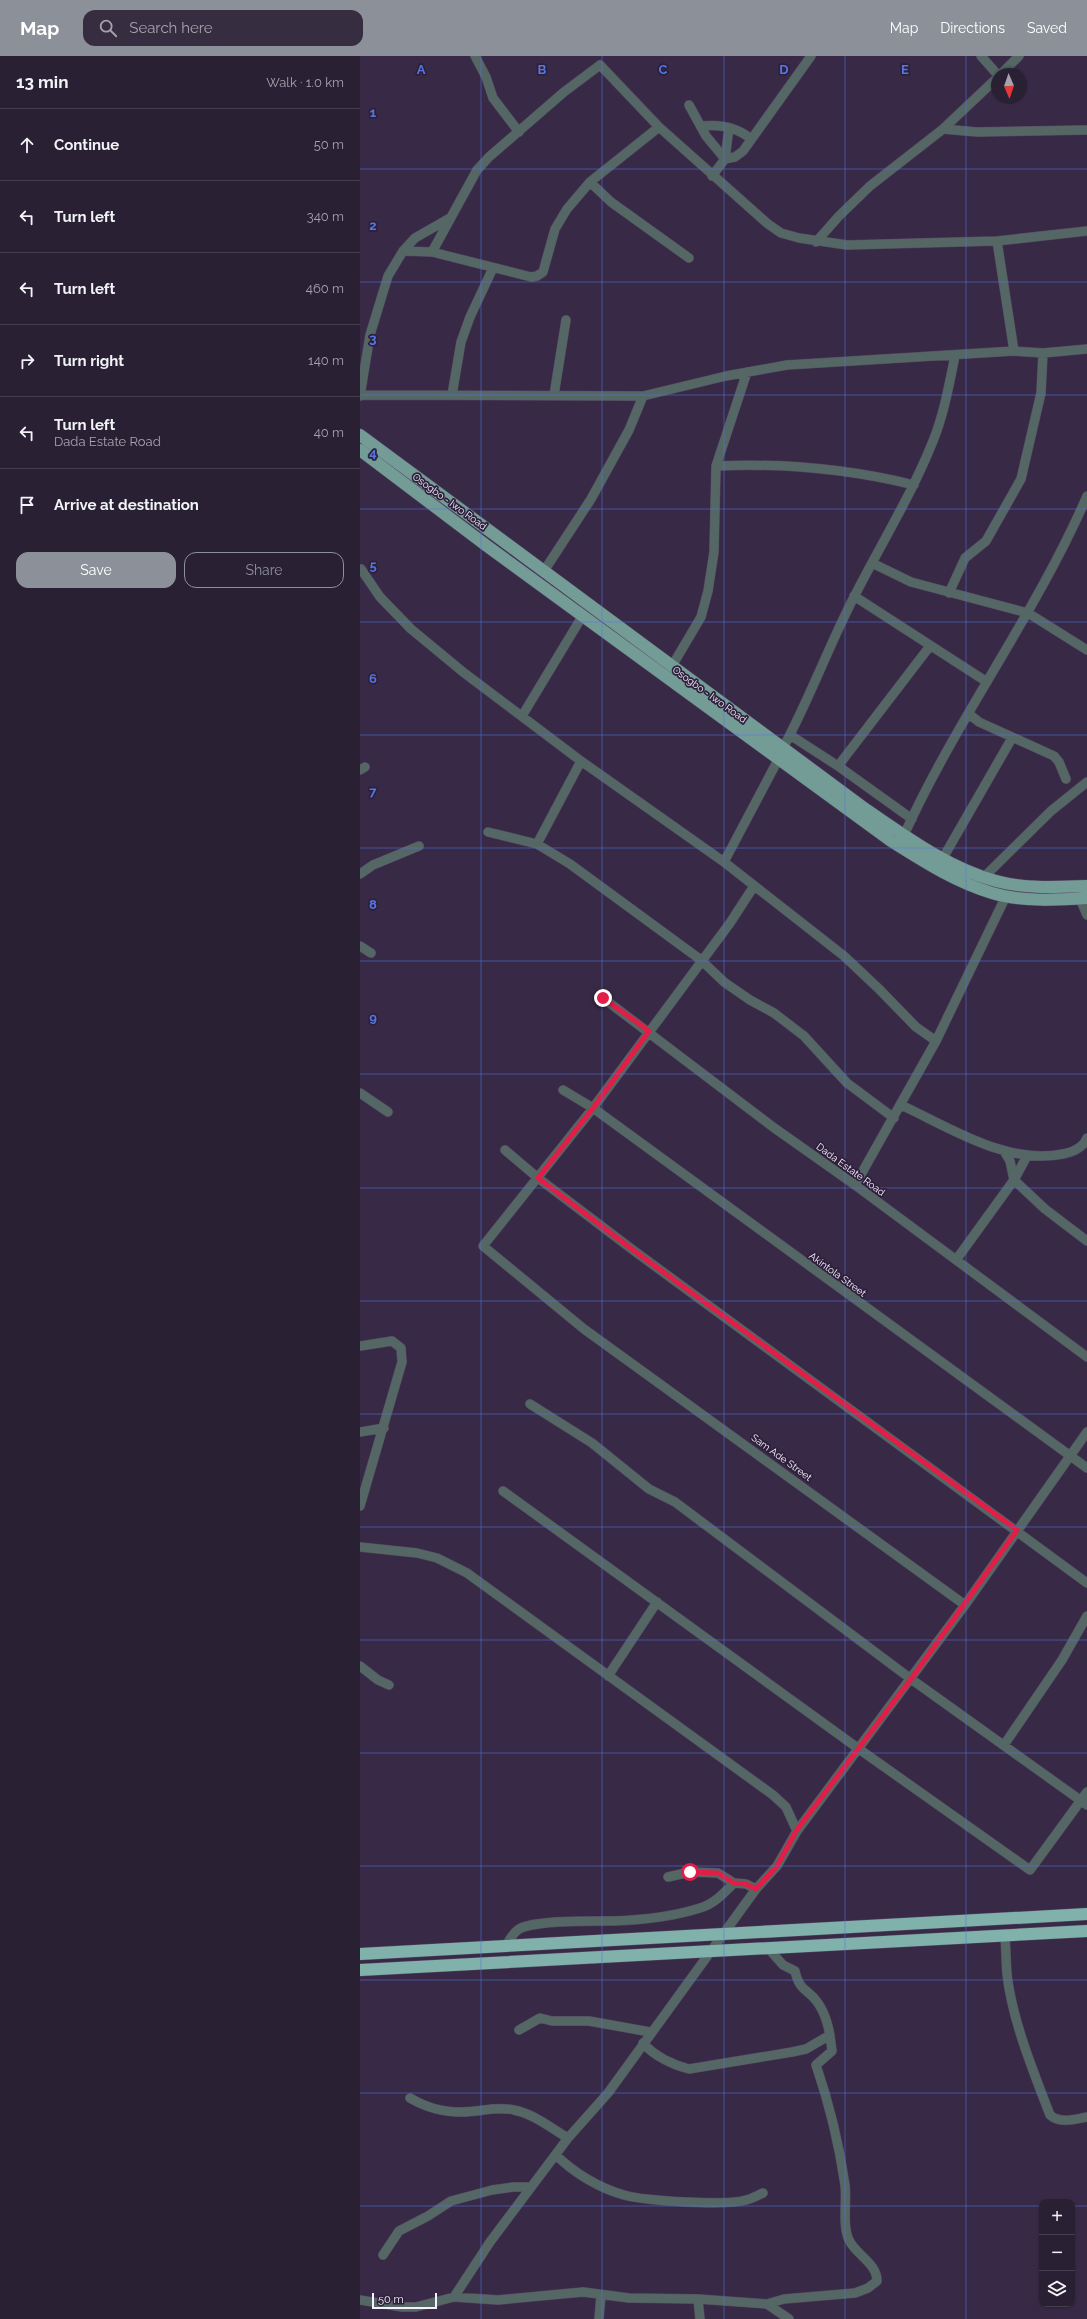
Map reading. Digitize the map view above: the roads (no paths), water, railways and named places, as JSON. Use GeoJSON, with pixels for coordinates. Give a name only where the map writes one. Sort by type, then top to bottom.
{"type":"FeatureCollection","features":[{"type":"Feature","properties":{"kind":"highway"},"geometry":{"type":"LineString","coordinates":[[360,1954],[1087,1914]]}},
{"type":"Feature","properties":{"kind":"highway"},"geometry":{"type":"LineString","coordinates":[[360,1970],[1006,1937],[1087,1931]]}},
{"type":"Feature","properties":{"kind":"main road","name":"Osogbo - Iwo Road"},"geometry":{"type":"LineString","coordinates":[[360,435],[672,666],[891,841],[928,865],[958,881],[1006,896],[1084,899]]}},
{"type":"Feature","properties":{"kind":"main road","name":"Osogbo - Iwo Road"},"geometry":{"type":"LineString","coordinates":[[360,450],[487,546],[583,615],[781,753],[904,835],[943,858],[984,877],[1028,886],[1087,886]]}},
{"type":"Feature","properties":{"kind":"street"},"geometry":{"type":"LineString","coordinates":[[475,56],[486,76],[493,98],[519,132]]}},
{"type":"Feature","properties":{"kind":"street"},"geometry":{"type":"LineString","coordinates":[[725,159],[734,157],[743,151],[812,56]]}},
{"type":"Feature","properties":{"kind":"street"},"geometry":{"type":"LineString","coordinates":[[981,56],[992,68]]}},
{"type":"Feature","properties":{"kind":"street"},"geometry":{"type":"LineString","coordinates":[[1007,68],[1019,56]]}},
{"type":"Feature","properties":{"kind":"street"},"geometry":{"type":"LineString","coordinates":[[432,252],[477,170],[488,157],[564,92],[600,65],[658,127],[712,176],[781,233],[816,242],[892,245],[997,241],[1087,230]]}},
{"type":"Feature","properties":{"kind":"street"},"geometry":{"type":"LineString","coordinates":[[816,242],[839,216],[870,186],[943,129],[991,84]]}},
{"type":"Feature","properties":{"kind":"street"},"geometry":{"type":"LineString","coordinates":[[688,105],[706,136],[725,159]]}},
{"type":"Feature","properties":{"kind":"street"},"geometry":{"type":"LineString","coordinates":[[701,126],[716,124],[744,133],[751,139]]}},
{"type":"Feature","properties":{"kind":"street"},"geometry":{"type":"LineString","coordinates":[[403,251],[432,252],[531,277],[537,276],[543,272],[556,229],[567,209],[590,182],[658,127]]}},
{"type":"Feature","properties":{"kind":"street"},"geometry":{"type":"LineString","coordinates":[[712,176],[725,159],[729,128]]}},
{"type":"Feature","properties":{"kind":"street"},"geometry":{"type":"LineString","coordinates":[[943,129],[978,132],[1087,130]]}},
{"type":"Feature","properties":{"kind":"street"},"geometry":{"type":"LineString","coordinates":[[590,182],[611,202],[689,258]]}},
{"type":"Feature","properties":{"kind":"street"},"geometry":{"type":"LineString","coordinates":[[450,218],[415,238],[403,251],[388,276],[370,335],[360,396],[643,396],[747,372],[787,365],[1014,352],[1043,353],[1087,349]]}},
{"type":"Feature","properties":{"kind":"street"},"geometry":{"type":"LineString","coordinates":[[997,241],[1014,352]]}},
{"type":"Feature","properties":{"kind":"street"},"geometry":{"type":"LineString","coordinates":[[452,395],[462,342],[470,317],[493,268]]}},
{"type":"Feature","properties":{"kind":"street"},"geometry":{"type":"LineString","coordinates":[[554,395],[566,320]]}},
{"type":"Feature","properties":{"kind":"street"},"geometry":{"type":"LineString","coordinates":[[949,593],[965,558],[986,540],[1021,479],[1041,393],[1043,353]]}},
{"type":"Feature","properties":{"kind":"street"},"geometry":{"type":"LineString","coordinates":[[724,862],[790,735],[854,596],[914,485],[934,440],[948,392],[955,356]]}},
{"type":"Feature","properties":{"kind":"street"},"geometry":{"type":"LineString","coordinates":[[672,666],[701,617],[708,591],[714,552],[716,466],[747,372]]}},
{"type":"Feature","properties":{"kind":"street"},"geometry":{"type":"LineString","coordinates":[[544,571],[591,499],[630,430],[643,396]]}},
{"type":"Feature","properties":{"kind":"street"},"geometry":{"type":"LineString","coordinates":[[716,466],[809,467],[882,477],[914,485]]}},
{"type":"Feature","properties":{"kind":"street"},"geometry":{"type":"LineString","coordinates":[[904,835],[969,714],[1028,613],[1078,517],[1087,496]]}},
{"type":"Feature","properties":{"kind":"street"},"geometry":{"type":"LineString","coordinates":[[1078,517],[1087,521]]}},
{"type":"Feature","properties":{"kind":"street"},"geometry":{"type":"LineString","coordinates":[[872,563],[911,582],[1028,613],[1087,650]]}},
{"type":"Feature","properties":{"kind":"street"},"geometry":{"type":"LineString","coordinates":[[361,569],[380,597],[411,629],[463,672],[582,761],[724,862],[844,956],[916,1027],[936,1041]]}},
{"type":"Feature","properties":{"kind":"street"},"geometry":{"type":"LineString","coordinates":[[854,596],[987,682]]}},
{"type":"Feature","properties":{"kind":"street"},"geometry":{"type":"LineString","coordinates":[[522,716],[583,615]]}},
{"type":"Feature","properties":{"kind":"street"},"geometry":{"type":"LineString","coordinates":[[838,766],[930,646]]}},
{"type":"Feature","properties":{"kind":"street"},"geometry":{"type":"LineString","coordinates":[[969,714],[979,722],[1054,756],[1059,762],[1066,779]]}},
{"type":"Feature","properties":{"kind":"street"},"geometry":{"type":"LineString","coordinates":[[790,735],[838,766],[912,819]]}},
{"type":"Feature","properties":{"kind":"street"},"geometry":{"type":"LineString","coordinates":[[943,858],[1012,738]]}},
{"type":"Feature","properties":{"kind":"street"},"geometry":{"type":"LineString","coordinates":[[537,844],[582,761]]}},
{"type":"Feature","properties":{"kind":"street"},"geometry":{"type":"LineString","coordinates":[[984,877],[1051,811],[1087,782]]}},
{"type":"Feature","properties":{"kind":"street"},"geometry":{"type":"LineString","coordinates":[[488,832],[537,844],[570,864],[701,960],[724,982],[750,1000],[774,1013],[804,1036],[847,1083],[894,1118]]}},
{"type":"Feature","properties":{"kind":"street"},"geometry":{"type":"LineString","coordinates":[[360,874],[373,866],[419,846]]}},
{"type":"Feature","properties":{"kind":"street"},"geometry":{"type":"LineString","coordinates":[[538,1178],[593,1108],[701,960],[730,923],[754,886]]}},
{"type":"Feature","properties":{"kind":"street"},"geometry":{"type":"LineString","coordinates":[[855,1185],[902,1105],[936,1041],[1006,896]]}},
{"type":"Feature","properties":{"kind":"street"},"geometry":{"type":"LineString","coordinates":[[1084,899],[1087,915]]}},
{"type":"Feature","properties":{"kind":"street"},"geometry":{"type":"LineString","coordinates":[[360,946],[371,953]]}},
{"type":"Feature","properties":{"kind":"street","name":"Dada Estate Road"},"geometry":{"type":"LineString","coordinates":[[603,998],[649,1031],[773,1127],[855,1185],[1087,1357]]}},
{"type":"Feature","properties":{"kind":"street","name":"Akintola Street"},"geometry":{"type":"LineString","coordinates":[[563,1090],[593,1108],[1087,1468]]}},
{"type":"Feature","properties":{"kind":"street"},"geometry":{"type":"LineString","coordinates":[[360,1093],[388,1112]]}},
{"type":"Feature","properties":{"kind":"street"},"geometry":{"type":"LineString","coordinates":[[902,1105],[1004,1151],[1028,1156],[1052,1156],[1069,1152],[1079,1148],[1087,1138]]}},
{"type":"Feature","properties":{"kind":"street"},"geometry":{"type":"LineString","coordinates":[[505,1150],[538,1178],[658,1269],[1017,1530],[1087,1583]]}},
{"type":"Feature","properties":{"kind":"street"},"geometry":{"type":"LineString","coordinates":[[1004,1151],[1010,1161],[1014,1180],[1045,1209],[1087,1241]]}},
{"type":"Feature","properties":{"kind":"street"},"geometry":{"type":"LineString","coordinates":[[956,1260],[1014,1180],[1028,1156]]}},
{"type":"Feature","properties":{"kind":"street","name":"Sam Ade Street"},"geometry":{"type":"LineString","coordinates":[[538,1178],[483,1246],[584,1329],[965,1605]]}},
{"type":"Feature","properties":{"kind":"street"},"geometry":{"type":"LineString","coordinates":[[360,1346],[392,1341],[401,1348],[402,1362],[360,1506]]}},
{"type":"Feature","properties":{"kind":"street"},"geometry":{"type":"LineString","coordinates":[[530,1404],[592,1443],[649,1489],[675,1502],[911,1679],[1084,1803]]}},
{"type":"Feature","properties":{"kind":"street"},"geometry":{"type":"LineString","coordinates":[[360,1432],[384,1428]]}},
{"type":"Feature","properties":{"kind":"street"},"geometry":{"type":"LineString","coordinates":[[454,2297],[490,2242],[531,2187],[568,2138],[608,2093],[650,2032],[756,1889],[777,1866],[796,1831],[965,1605],[1087,1432]]}},
{"type":"Feature","properties":{"kind":"street"},"geometry":{"type":"LineString","coordinates":[[503,1491],[858,1749],[1030,1870],[1084,1803],[1087,1792]]}},
{"type":"Feature","properties":{"kind":"street"},"geometry":{"type":"LineString","coordinates":[[360,1547],[417,1553],[437,1558],[467,1573],[518,1612],[773,1795],[786,1807],[796,1831]]}},
{"type":"Feature","properties":{"kind":"street"},"geometry":{"type":"LineString","coordinates":[[608,1676],[657,1602]]}},
{"type":"Feature","properties":{"kind":"street"},"geometry":{"type":"LineString","coordinates":[[1004,1745],[1058,1666],[1087,1616]]}},
{"type":"Feature","properties":{"kind":"street"},"geometry":{"type":"LineString","coordinates":[[360,1666],[378,1680],[389,1685]]}},
{"type":"Feature","properties":{"kind":"street"},"geometry":{"type":"LineString","coordinates":[[668,1877],[690,1872],[706,1871],[718,1873],[734,1883],[746,1884],[756,1889]]}},
{"type":"Feature","properties":{"kind":"street"},"geometry":{"type":"LineString","coordinates":[[506,1946],[519,1929],[536,1925],[568,1921],[632,1920],[670,1915],[701,1908],[716,1900],[734,1883]]}},
{"type":"Feature","properties":{"kind":"street"},"geometry":{"type":"LineString","coordinates":[[1006,1937],[1008,1975],[1015,2008],[1032,2068],[1050,2115],[1055,2119],[1063,2120],[1087,2117]]}},
{"type":"Feature","properties":{"kind":"street"},"geometry":{"type":"LineString","coordinates":[[360,2300],[409,2307],[454,2297],[498,2300],[583,2292],[629,2298],[698,2299],[767,2304],[784,2299],[855,2293],[868,2288],[877,2281],[874,2269],[848,2239],[845,2185],[827,2096],[816,2064],[832,2051],[825,2016],[818,2002],[798,1985],[795,1972],[783,1965],[768,1948]]}},
{"type":"Feature","properties":{"kind":"street"},"geometry":{"type":"LineString","coordinates":[[519,2030],[540,2018],[552,2021],[589,2020],[650,2032]]}},
{"type":"Feature","properties":{"kind":"street"},"geometry":{"type":"LineString","coordinates":[[643,2043],[656,2055],[689,2069],[806,2049],[830,2035]]}},
{"type":"Feature","properties":{"kind":"street"},"geometry":{"type":"LineString","coordinates":[[410,2098],[435,2110],[462,2112],[499,2108],[515,2110],[530,2115],[568,2138]]}},
{"type":"Feature","properties":{"kind":"street"},"geometry":{"type":"LineString","coordinates":[[556,2155],[568,2167],[596,2184],[624,2195],[660,2200],[732,2202],[746,2200],[763,2193]]}},
{"type":"Feature","properties":{"kind":"street"},"geometry":{"type":"LineString","coordinates":[[383,2255],[399,2231],[428,2216],[451,2201],[492,2190],[513,2187],[531,2187]]}},
{"type":"Feature","properties":{"kind":"street"},"geometry":{"type":"LineString","coordinates":[[599,2319],[601,2295]]}},
{"type":"Feature","properties":{"kind":"street"},"geometry":{"type":"LineString","coordinates":[[698,2299],[700,2319]]}},
{"type":"Feature","properties":{"kind":"street"},"geometry":{"type":"LineString","coordinates":[[767,2304],[789,2319]]}}]}
